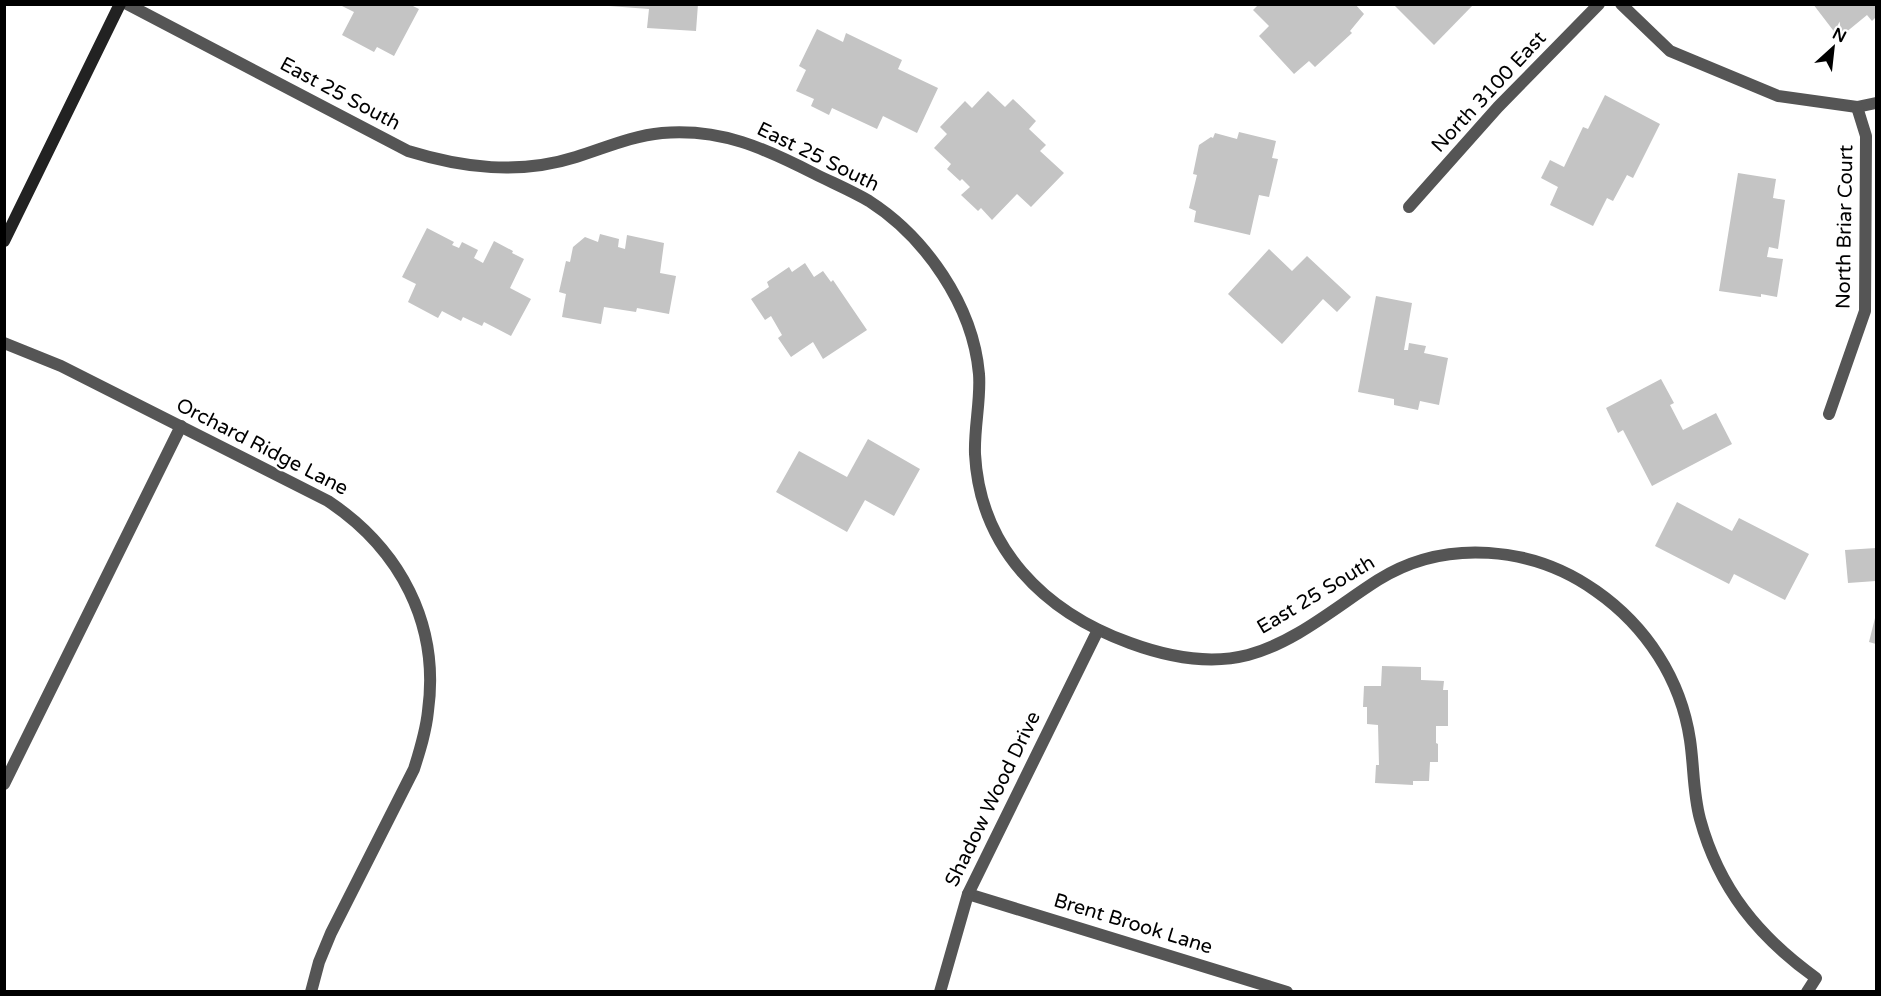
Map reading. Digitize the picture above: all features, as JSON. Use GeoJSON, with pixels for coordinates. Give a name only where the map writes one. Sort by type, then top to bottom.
{"type":"FeatureCollection","features":[{"type":"Feature","properties":{"kind":"street"},"geometry":{"type":"LineString","coordinates":[[4,241],[120,4]]}},
{"type":"Feature","properties":{"kind":"street","name":"East 25 South"},"geometry":{"type":"LineString","coordinates":[[127,4],[408,151],[441,162],[486,168],[543,165],[575,158],[632,138],[659,133],[705,134],[743,141],[769,151],[867,200],[914,239],[951,290],[965,319],[975,349],[979,373],[979,398],[975,423],[977,478],[984,505],[1007,554],[1024,576],[1054,602],[1098,630],[1132,644],[1168,654],[1206,660],[1229,659],[1253,654],[1275,646],[1383,577],[1429,558],[1458,553],[1487,552],[1525,559],[1570,575],[1620,609],[1642,633],[1660,658],[1675,686],[1685,714],[1695,798],[1712,854],[1725,882],[1742,909],[1763,935],[1788,958],[1816,978],[1807,992]]}},
{"type":"Feature","properties":{"kind":"street","name":"North 3100 East"},"geometry":{"type":"LineString","coordinates":[[1409,207],[1498,107],[1599,4]]}},
{"type":"Feature","properties":{"kind":"street"},"geometry":{"type":"LineString","coordinates":[[1621,4],[1670,51],[1778,96],[1857,107],[1876,103]]}},
{"type":"Feature","properties":{"kind":"street","name":"North Briar Court"},"geometry":{"type":"LineString","coordinates":[[1828,414],[1865,311],[1866,136],[1857,107]]}},
{"type":"Feature","properties":{"kind":"street","name":"Orchard Ridge Lane"},"geometry":{"type":"LineString","coordinates":[[4,343],[61,366],[328,501],[350,515],[386,552],[401,573],[413,598],[423,625],[428,652],[429,711],[423,740],[414,769],[331,933],[319,962],[311,992]]}},
{"type":"Feature","properties":{"kind":"street"},"geometry":{"type":"LineString","coordinates":[[4,784],[181,426]]}},
{"type":"Feature","properties":{"kind":"street","name":"Shadow Wood Drive"},"geometry":{"type":"LineString","coordinates":[[940,992],[968,894],[1098,630]]}},
{"type":"Feature","properties":{"kind":"street","name":"Brent Brook Lane"},"geometry":{"type":"LineString","coordinates":[[968,894],[1287,992]]}},
{"type":"Feature","properties":{"kind":"building"},"geometry":{"type":"Polygon","coordinates":[[[338,4],[409,4],[419,9],[394,56],[377,47],[374,52],[342,35],[354,12],[338,4]]]}},
{"type":"Feature","properties":{"kind":"building"},"geometry":{"type":"Polygon","coordinates":[[[609,4],[698,4],[696,31],[647,28],[649,9],[609,6],[609,4]]]}},
{"type":"Feature","properties":{"kind":"building"},"geometry":{"type":"Polygon","coordinates":[[[1259,4],[1355,4],[1364,14],[1350,31],[1352,33],[1315,67],[1309,61],[1294,74],[1259,36],[1269,26],[1253,10],[1259,4]]]}},
{"type":"Feature","properties":{"kind":"building"},"geometry":{"type":"Polygon","coordinates":[[[1393,4],[1474,4],[1434,45],[1393,4]]]}},
{"type":"Feature","properties":{"kind":"building"},"geometry":{"type":"Polygon","coordinates":[[[1813,4],[1876,4],[1876,17],[1872,21],[1867,15],[1839,38],[1813,4]]]}},
{"type":"Feature","properties":{"kind":"building"},"geometry":{"type":"Polygon","coordinates":[[[817,29],[843,42],[846,33],[902,60],[898,69],[938,88],[917,133],[883,116],[877,129],[832,108],[829,115],[811,106],[814,99],[796,91],[806,70],[799,66],[817,29]]]}},
{"type":"Feature","properties":{"kind":"building"},"geometry":{"type":"Polygon","coordinates":[[[988,91],[1005,107],[1013,99],[1036,121],[1029,129],[1046,145],[1040,151],[1064,173],[1031,207],[1017,194],[992,220],[981,208],[978,211],[961,195],[970,187],[947,169],[951,164],[934,148],[947,134],[940,127],[965,101],[972,108],[988,91]]]}},
{"type":"Feature","properties":{"kind":"building"},"geometry":{"type":"Polygon","coordinates":[[[1605,95],[1660,124],[1633,178],[1627,175],[1613,201],[1607,198],[1593,226],[1550,205],[1558,187],[1541,178],[1550,160],[1564,167],[1583,127],[1588,129],[1605,95]]]}},
{"type":"Feature","properties":{"kind":"building"},"geometry":{"type":"Polygon","coordinates":[[[1239,132],[1276,141],[1272,158],[1278,159],[1269,197],[1259,195],[1250,235],[1194,222],[1196,211],[1189,208],[1197,175],[1193,174],[1199,145],[1213,138],[1215,133],[1237,139],[1239,132]]]}},
{"type":"Feature","properties":{"kind":"building"},"geometry":{"type":"Polygon","coordinates":[[[1738,173],[1776,179],[1773,198],[1785,200],[1778,249],[1769,247],[1767,257],[1783,259],[1777,297],[1719,291],[1738,173]]]}},
{"type":"Feature","properties":{"kind":"building"},"geometry":{"type":"Polygon","coordinates":[[[427,228],[454,242],[452,245],[459,248],[462,242],[478,250],[474,258],[483,263],[494,241],[524,259],[510,288],[531,299],[511,336],[484,322],[482,326],[463,317],[461,321],[442,311],[438,318],[408,302],[416,284],[402,277],[427,228]]]}},
{"type":"Feature","properties":{"kind":"building"},"geometry":{"type":"Polygon","coordinates":[[[600,234],[619,239],[618,247],[625,249],[627,235],[664,243],[660,273],[676,276],[669,314],[637,308],[636,312],[604,307],[601,324],[562,317],[566,294],[559,292],[566,261],[570,262],[573,247],[585,237],[598,242],[600,234]]]}},
{"type":"Feature","properties":{"kind":"building"},"geometry":{"type":"Polygon","coordinates":[[[1269,249],[1292,271],[1307,256],[1351,297],[1337,312],[1323,299],[1282,344],[1228,294],[1269,249]]]}},
{"type":"Feature","properties":{"kind":"building"},"geometry":{"type":"Polygon","coordinates":[[[805,263],[814,277],[823,271],[831,282],[833,280],[867,330],[823,359],[813,342],[791,357],[778,338],[782,335],[771,316],[765,320],[751,299],[769,287],[767,282],[789,267],[792,272],[805,263]]]}},
{"type":"Feature","properties":{"kind":"building"},"geometry":{"type":"Polygon","coordinates":[[[1376,296],[1412,303],[1404,350],[1408,350],[1409,343],[1426,346],[1424,353],[1448,358],[1439,405],[1420,401],[1418,410],[1394,405],[1394,399],[1358,392],[1376,296]]]}},
{"type":"Feature","properties":{"kind":"building"},"geometry":{"type":"Polygon","coordinates":[[[1661,379],[1674,403],[1670,405],[1683,430],[1716,413],[1732,444],[1652,486],[1623,430],[1618,433],[1606,408],[1661,379]]]}},
{"type":"Feature","properties":{"kind":"building"},"geometry":{"type":"Polygon","coordinates":[[[868,439],[920,469],[894,516],[865,500],[847,532],[776,492],[799,451],[847,477],[868,439]]]}},
{"type":"Feature","properties":{"kind":"building"},"geometry":{"type":"Polygon","coordinates":[[[1677,502],[1732,531],[1739,518],[1809,554],[1785,600],[1734,574],[1729,584],[1655,546],[1677,502]]]}},
{"type":"Feature","properties":{"kind":"building"},"geometry":{"type":"Polygon","coordinates":[[[1876,548],[1876,581],[1848,583],[1845,550],[1876,548]]]}},
{"type":"Feature","properties":{"kind":"building"},"geometry":{"type":"Polygon","coordinates":[[[1876,614],[1876,644],[1869,642],[1876,614]]]}},
{"type":"Feature","properties":{"kind":"building"},"geometry":{"type":"Polygon","coordinates":[[[1382,666],[1421,667],[1421,680],[1444,681],[1443,690],[1448,690],[1448,726],[1436,726],[1438,762],[1430,762],[1429,781],[1413,781],[1413,785],[1375,783],[1376,765],[1379,765],[1378,725],[1367,724],[1367,707],[1363,707],[1364,686],[1381,686],[1382,666]]]}}]}
